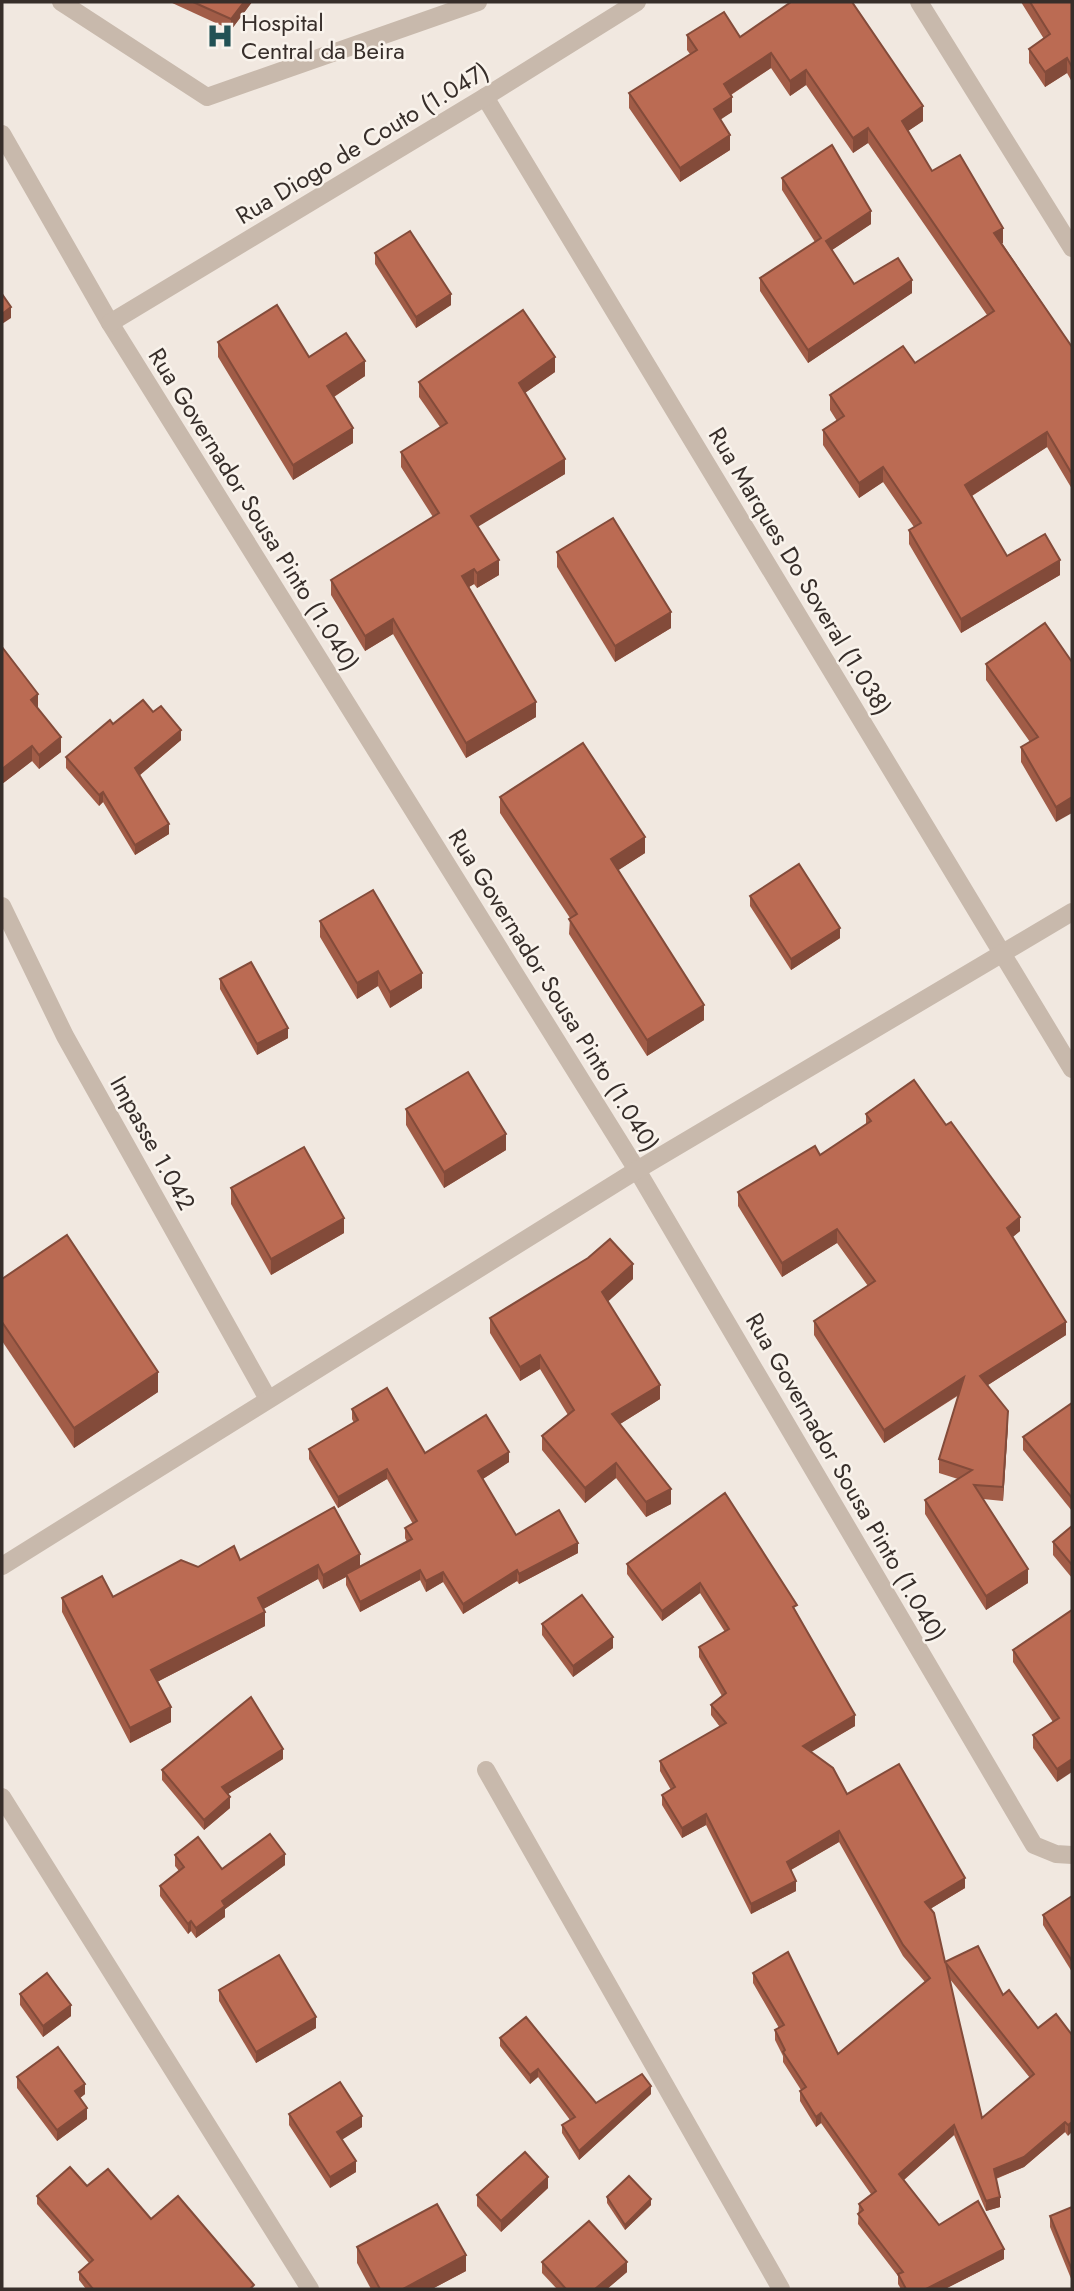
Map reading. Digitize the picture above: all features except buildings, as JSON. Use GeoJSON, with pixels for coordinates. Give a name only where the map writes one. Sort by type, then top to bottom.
{"type":"FeatureCollection","features":[{"type":"Feature","properties":{"kind":"street"},"geometry":{"type":"LineString","coordinates":[[61,2],[207,97],[478,2]]}},
{"type":"Feature","properties":{"kind":"street","name":"Rua Diogo de Couto (1.047)"},"geometry":{"type":"LineString","coordinates":[[110,323],[637,2]]}},
{"type":"Feature","properties":{"kind":"street"},"geometry":{"type":"LineString","coordinates":[[919,2],[1072,248]]}},
{"type":"Feature","properties":{"kind":"street","name":"Rua Marques Do Soveral (1.038)"},"geometry":{"type":"LineString","coordinates":[[485,97],[1072,1069]]}},
{"type":"Feature","properties":{"kind":"street","name":"Rua Governador Sousa Pinto (1.040)"},"geometry":{"type":"LineString","coordinates":[[2,134],[110,323],[637,1170],[1034,1845],[1056,1854],[1072,1855]]}},
{"type":"Feature","properties":{"kind":"street","name":"Impasse 1.042"},"geometry":{"type":"LineString","coordinates":[[2,906],[65,1036],[268,1399]]}},
{"type":"Feature","properties":{"kind":"street"},"geometry":{"type":"LineString","coordinates":[[2,1566],[637,1170],[1072,912]]}},
{"type":"Feature","properties":{"kind":"street"},"geometry":{"type":"LineString","coordinates":[[486,1770],[781,2289]]}},
{"type":"Feature","properties":{"kind":"street"},"geometry":{"type":"LineString","coordinates":[[2,1797],[310,2289]]}},
{"type":"Feature","properties":{"kind":"place","name":"Hospital Central da Beira"},"geometry":{"type":"Point","coordinates":[220,36]}}]}
